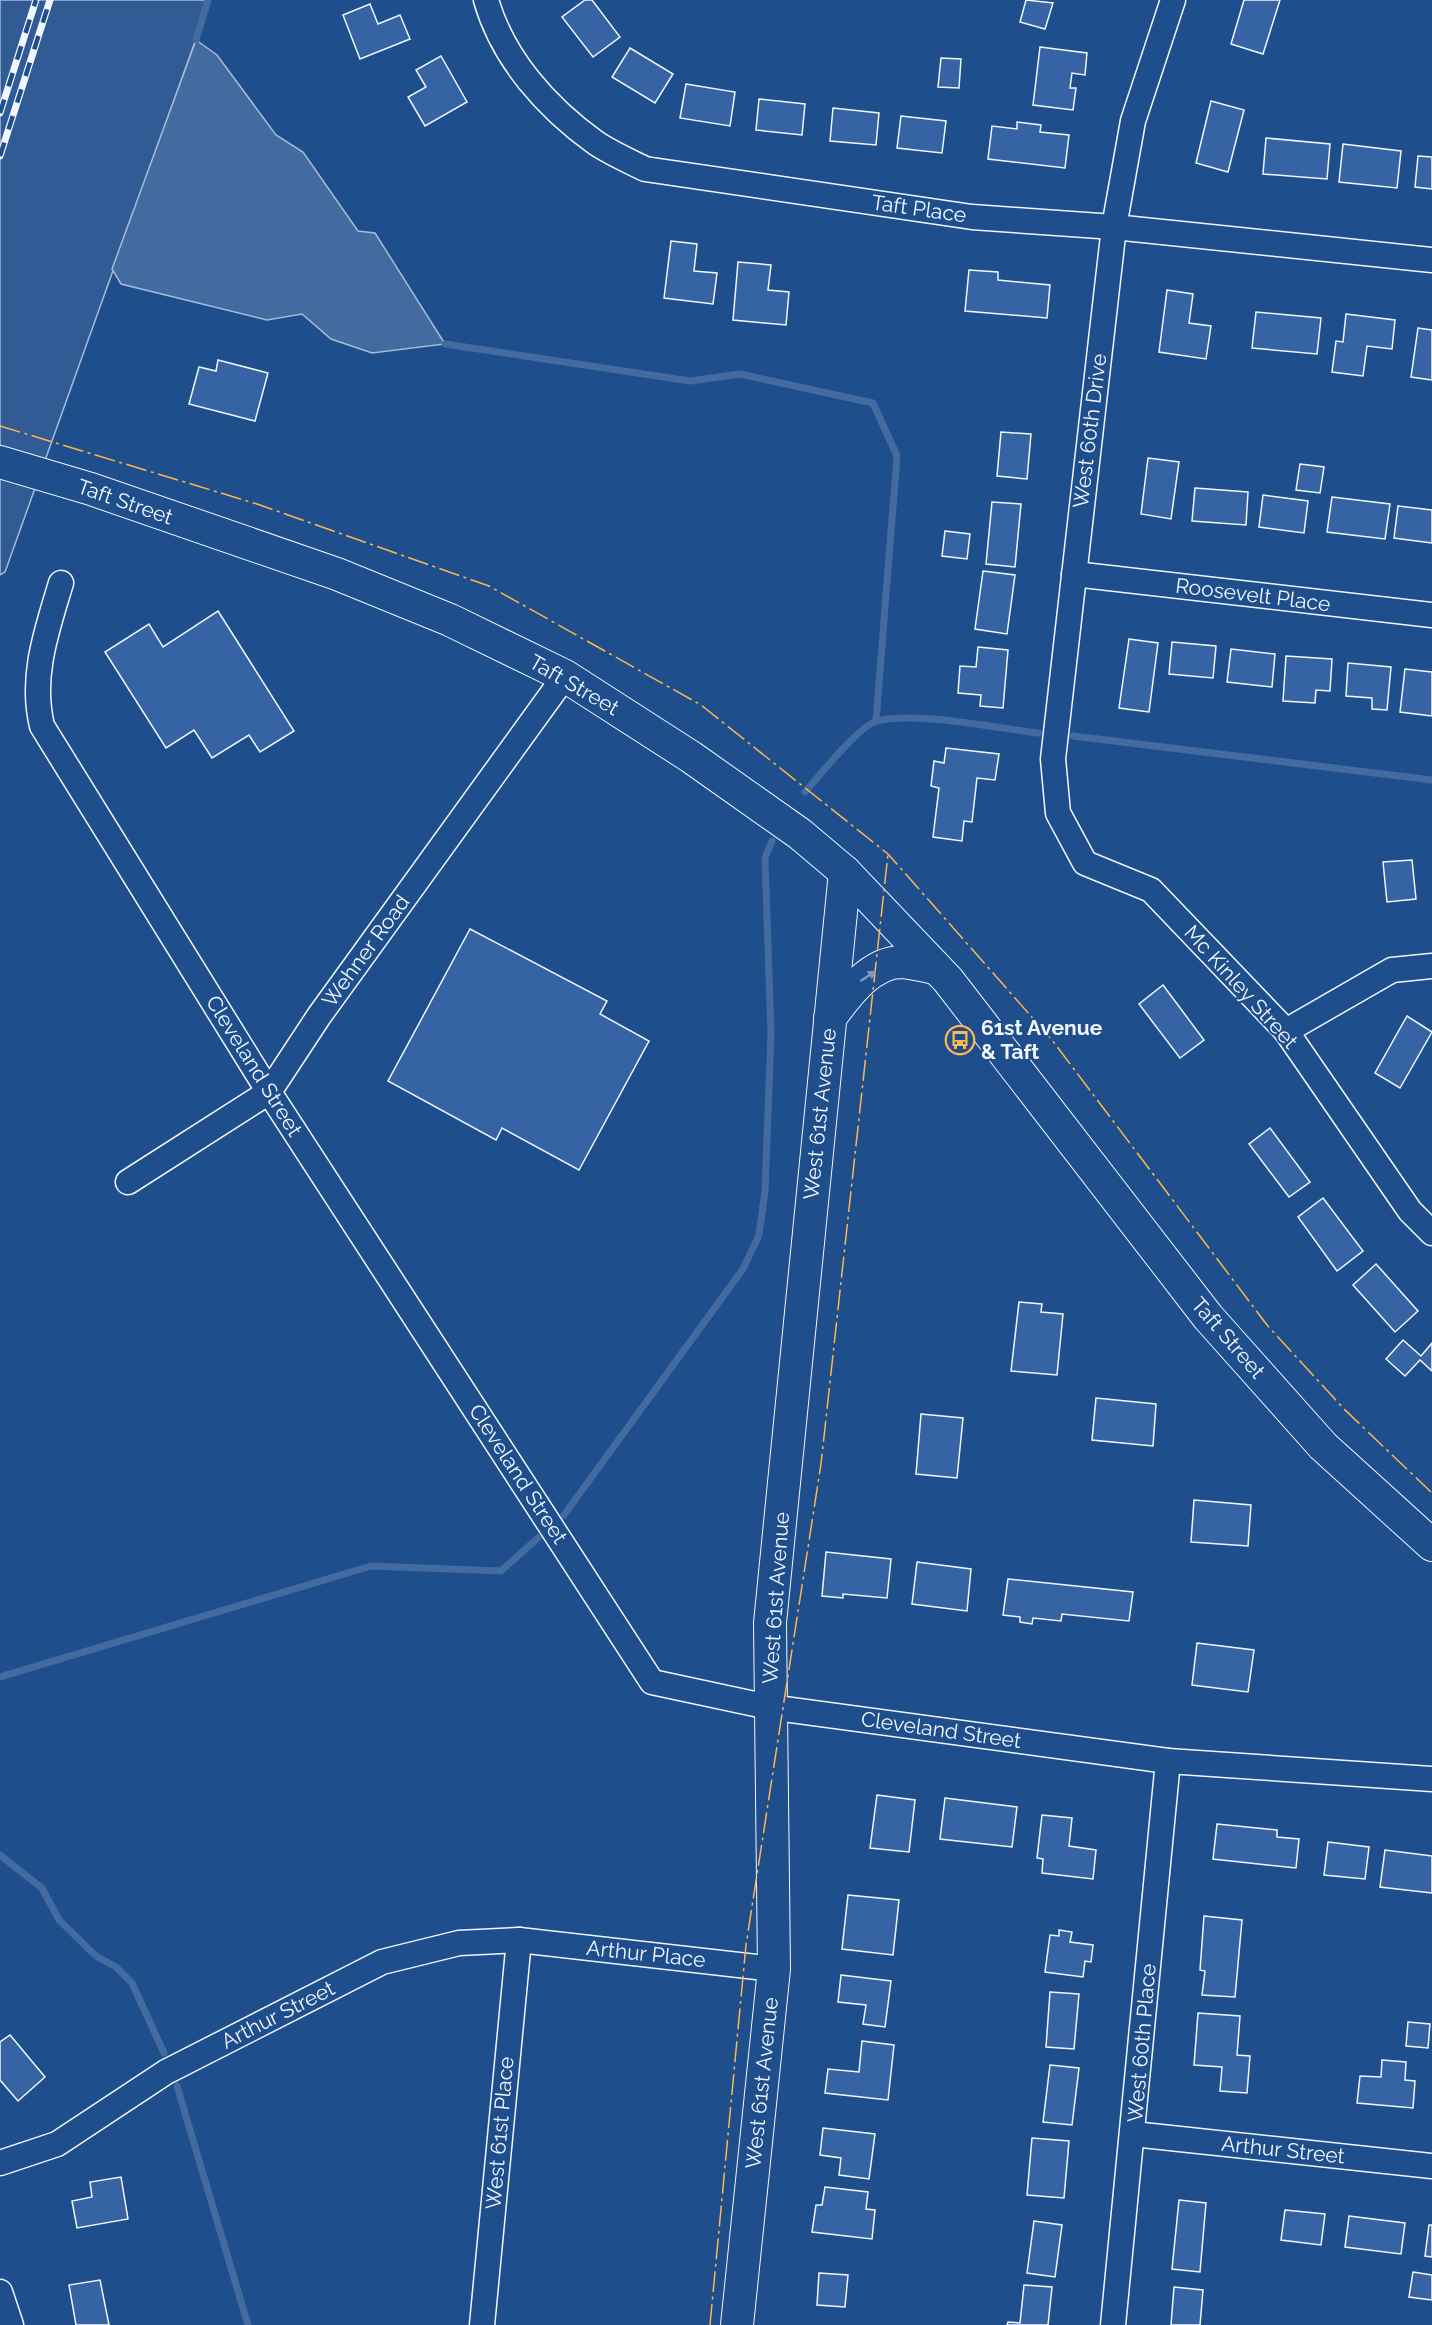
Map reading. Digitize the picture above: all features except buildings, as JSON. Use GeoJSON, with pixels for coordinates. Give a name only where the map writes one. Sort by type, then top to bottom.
{"type":"FeatureCollection","features":[{"type":"Feature","properties":{"kind":"main road","name":"Taft Street"},"geometry":{"type":"LineString","coordinates":[[0,462],[91,489],[337,574],[450,620],[565,676],[691,757],[800,834],[845,872],[936,968],[1041,1098],[1098,1177],[1208,1317],[1323,1446],[1432,1545]]}},
{"type":"Feature","properties":{"kind":"main road","name":"West 61st Avenue"},"geometry":{"type":"LineString","coordinates":[[737,2325],[774,1969],[775,1838],[770,1707],[770,1623],[845,872]]}},
{"type":"Feature","properties":{"kind":"main road"},"geometry":{"type":"LineString","coordinates":[[830,1019],[855,985],[875,971],[901,962],[936,968]]}},
{"type":"Feature","properties":{"kind":"street","name":"Taft Place"},"geometry":{"type":"LineString","coordinates":[[486,0],[508,48],[531,84],[597,144],[645,169],[972,217],[1114,227],[1432,260]]}},
{"type":"Feature","properties":{"kind":"street","name":"West 60th Drive"},"geometry":{"type":"LineString","coordinates":[[1085,863],[1058,813],[1053,759],[1114,227],[1133,121],[1173,0]]}},
{"type":"Feature","properties":{"kind":"street","name":"Roosevelt Place"},"geometry":{"type":"LineString","coordinates":[[1074,574],[1432,615]]}},
{"type":"Feature","properties":{"kind":"street","name":"Cleveland Street"},"geometry":{"type":"LineString","coordinates":[[61,583],[40,660],[36,702],[42,726],[269,1092],[652,1682],[770,1707],[1168,1761],[1432,1779]]}},
{"type":"Feature","properties":{"kind":"street","name":"Wehner Road"},"geometry":{"type":"LineString","coordinates":[[128,1182],[269,1092],[319,1016],[565,676]]}},
{"type":"Feature","properties":{"kind":"street","name":"Mc Kinley Street"},"geometry":{"type":"LineString","coordinates":[[1085,863],[1151,890],[1286,1031],[1410,1211],[1432,1233]]}},
{"type":"Feature","properties":{"kind":"street"},"geometry":{"type":"LineString","coordinates":[[1286,1031],[1392,970],[1432,966]]}},
{"type":"Feature","properties":{"kind":"street","name":"West 60th Place"},"geometry":{"type":"LineString","coordinates":[[1113,2325],[1168,1761]]}},
{"type":"Feature","properties":{"kind":"street","name":"Arthur Place"},"geometry":{"type":"LineString","coordinates":[[519,1940],[774,1969]]}},
{"type":"Feature","properties":{"kind":"street","name":"Arthur Street"},"geometry":{"type":"LineString","coordinates":[[0,2163],[57,2144],[166,2072],[382,1962],[459,1943],[519,1940]]}},
{"type":"Feature","properties":{"kind":"street","name":"West 61st Place"},"geometry":{"type":"LineString","coordinates":[[482,2325],[519,1940]]}},
{"type":"Feature","properties":{"kind":"street","name":"Arthur Street"},"geometry":{"type":"LineString","coordinates":[[1133,2134],[1432,2166]]}},
{"type":"Feature","properties":{"kind":"street"},"geometry":{"type":"LineString","coordinates":[[0,2292],[11,2325]]}},
{"type":"Feature","properties":{"kind":"shaded area"},"geometry":{"type":"Polygon","coordinates":[[[0,0],[210,0],[5,572],[0,575],[0,0]]]}},
{"type":"Feature","properties":{"kind":"shaded area"},"geometry":{"type":"Polygon","coordinates":[[[196,40],[217,55],[276,135],[303,152],[358,231],[375,233],[445,344],[372,353],[331,339],[302,314],[267,320],[121,284],[112,269],[196,40]]]}},
{"type":"Feature","properties":{"kind":"waterway"},"geometry":{"type":"LineString","coordinates":[[196,40],[208,0]]}},
{"type":"Feature","properties":{"kind":"waterway"},"geometry":{"type":"LineString","coordinates":[[445,344],[690,381],[740,374],[873,403],[897,456],[876,721]]}},
{"type":"Feature","properties":{"kind":"waterway"},"geometry":{"type":"LineString","coordinates":[[805,792],[850,741],[877,721],[893,718],[934,719],[1038,733]]}},
{"type":"Feature","properties":{"kind":"waterway"},"geometry":{"type":"LineString","coordinates":[[1073,736],[1432,780]]}},
{"type":"Feature","properties":{"kind":"waterway"},"geometry":{"type":"LineString","coordinates":[[564,1515],[743,1269],[759,1235],[765,1191],[771,1034],[765,858],[772,841]]}},
{"type":"Feature","properties":{"kind":"waterway"},"geometry":{"type":"LineString","coordinates":[[0,1677],[371,1566],[501,1571],[538,1538]]}},
{"type":"Feature","properties":{"kind":"waterway"},"geometry":{"type":"LineString","coordinates":[[0,1855],[42,1888],[59,1920],[96,1956],[116,1967],[132,1983],[164,2053]]}},
{"type":"Feature","properties":{"kind":"waterway"},"geometry":{"type":"LineString","coordinates":[[177,2086],[248,2325]]}},
{"type":"Feature","properties":{"kind":"railway"},"geometry":{"type":"LineString","coordinates":[[0,113],[36,0]]}},
{"type":"Feature","properties":{"kind":"railway"},"geometry":{"type":"LineString","coordinates":[[0,156],[50,0]]}},
{"type":"Feature","properties":{"kind":"power"},"geometry":{"type":"LineString","coordinates":[[0,426],[257,504],[489,586],[701,705],[888,854],[1052,1040],[1267,1325],[1344,1409],[1432,1493]]}},
{"type":"Feature","properties":{"kind":"power"},"geometry":{"type":"LineString","coordinates":[[710,2325],[746,1945],[821,1464],[888,854]]}},
{"type":"Feature","properties":{"kind":"place","name":"61st Avenue & Taft"},"geometry":{"type":"Point","coordinates":[960,1040]}}]}
